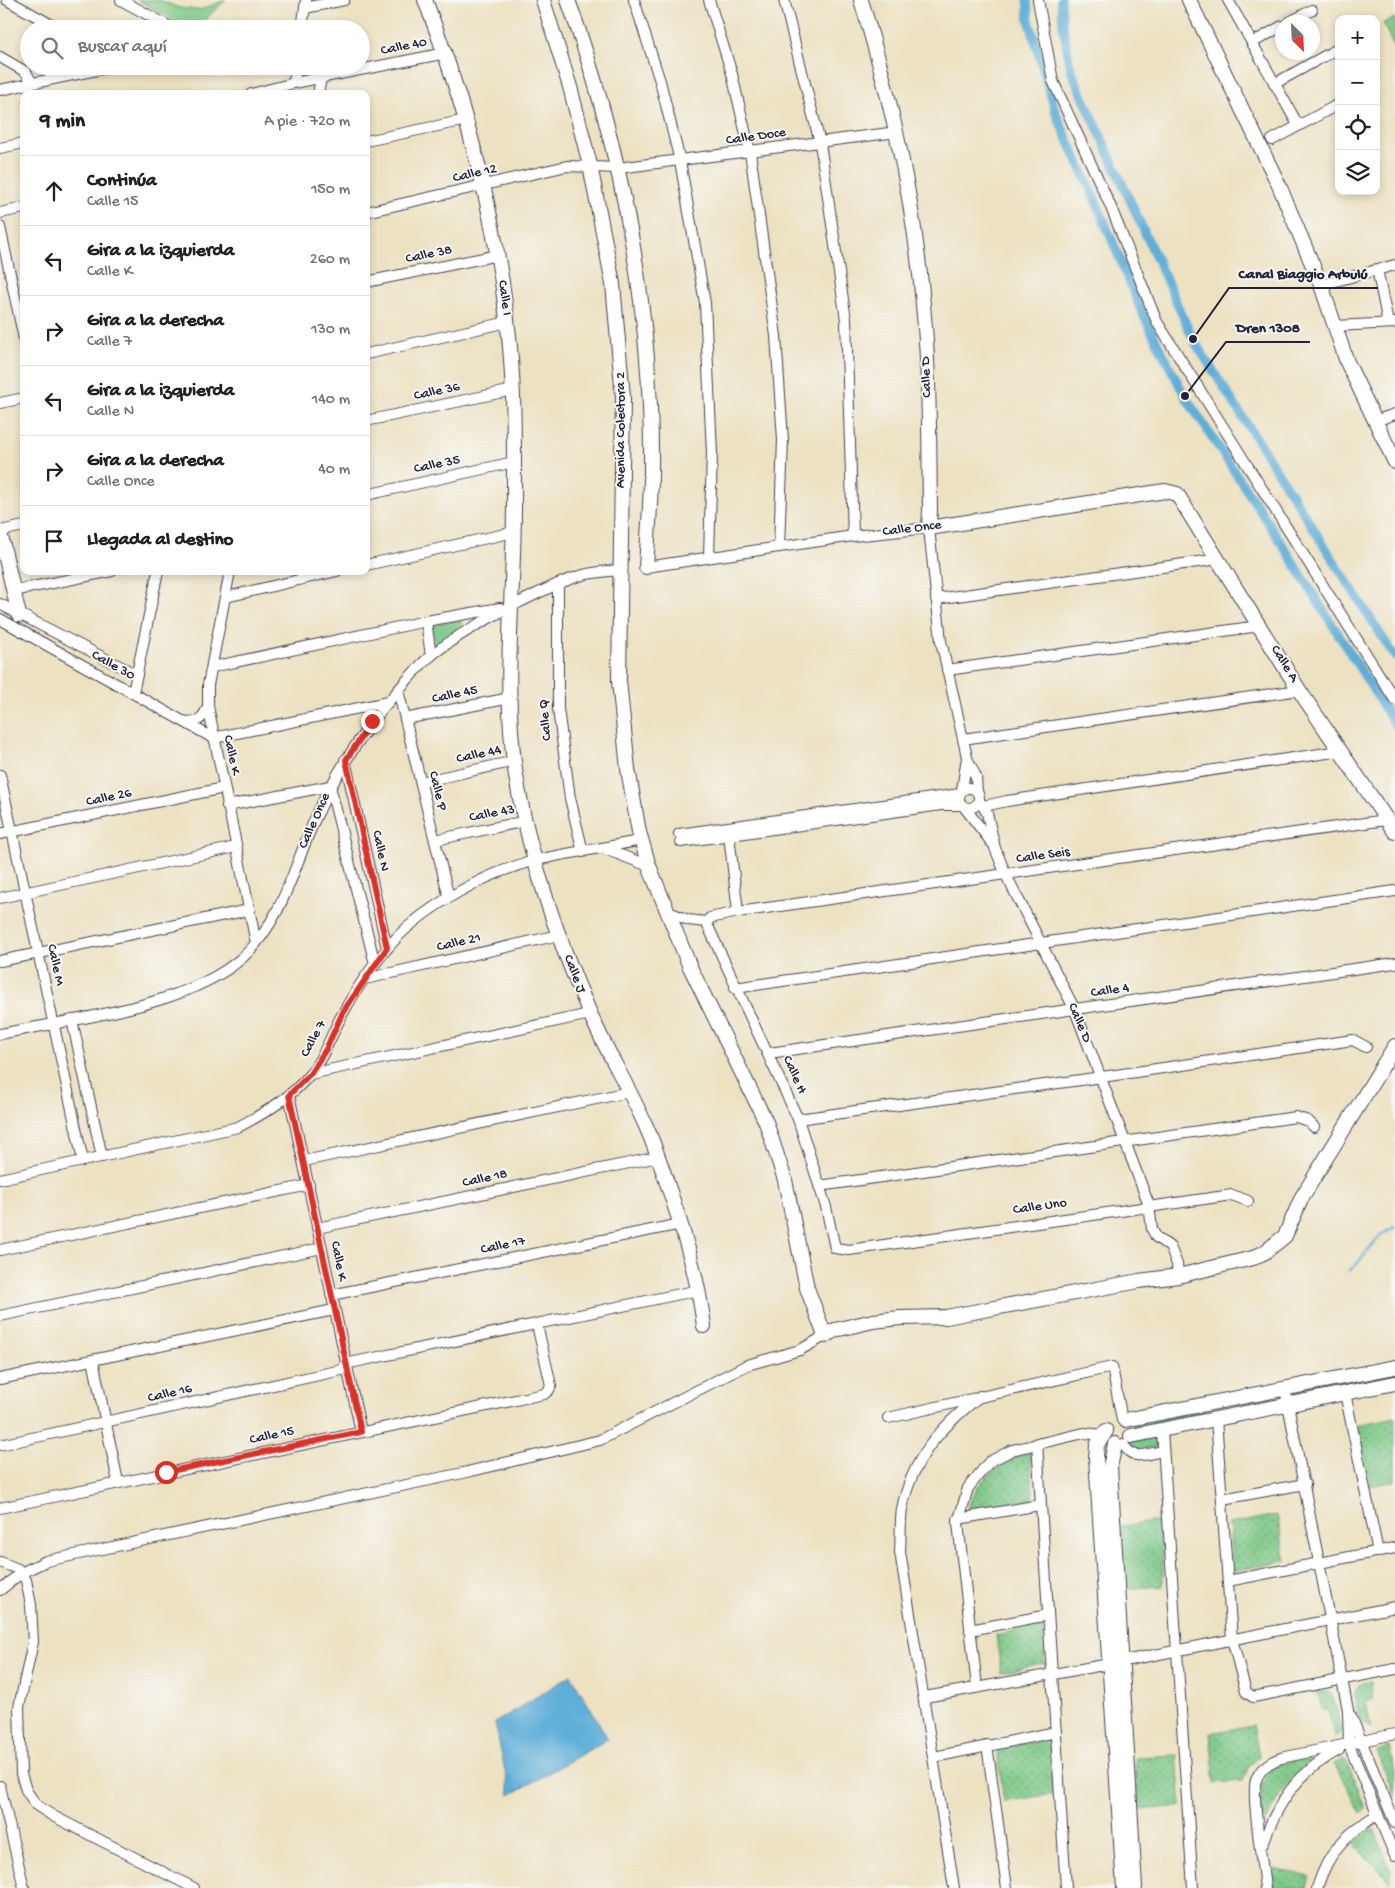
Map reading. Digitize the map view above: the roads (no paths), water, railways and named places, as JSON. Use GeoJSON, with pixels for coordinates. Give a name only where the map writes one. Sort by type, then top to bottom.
{"type":"FeatureCollection","features":[{"type":"Feature","properties":{"kind":"street"},"geometry":{"type":"LineString","coordinates":[[7,0],[43,20]]}},
{"type":"Feature","properties":{"kind":"street"},"geometry":{"type":"LineString","coordinates":[[121,0],[158,20]]}},
{"type":"Feature","properties":{"kind":"street"},"geometry":{"type":"LineString","coordinates":[[303,20],[305,4],[344,0]]}},
{"type":"Feature","properties":{"kind":"street","name":"Calle I"},"geometry":{"type":"LineString","coordinates":[[425,0],[446,53],[484,186],[498,255],[508,322],[513,390],[514,532],[512,606]]}},
{"type":"Feature","properties":{"kind":"street","name":"Avenida Colectora 2"},"geometry":{"type":"LineString","coordinates":[[543,0],[570,86],[590,165],[613,284],[623,397],[619,681],[628,769],[641,840],[649,866],[690,967],[766,1122],[785,1180],[807,1288],[825,1336]]}},
{"type":"Feature","properties":{"kind":"street","name":"Avenida Colectora 2"},"geometry":{"type":"LineString","coordinates":[[568,0],[581,35],[618,168],[638,284],[648,377],[651,472],[646,567]]}},
{"type":"Feature","properties":{"kind":"street"},"geometry":{"type":"LineString","coordinates":[[634,0],[660,81],[680,161],[705,303],[712,453],[709,557]]}},
{"type":"Feature","properties":{"kind":"street"},"geometry":{"type":"LineString","coordinates":[[709,0],[732,74],[750,152],[776,336],[783,440],[779,546]]}},
{"type":"Feature","properties":{"kind":"street"},"geometry":{"type":"LineString","coordinates":[[784,0],[820,143],[846,320],[852,536]]}},
{"type":"Feature","properties":{"kind":"street","name":"Calle D"},"geometry":{"type":"LineString","coordinates":[[861,0],[898,132],[916,241],[925,327],[929,528],[936,599],[947,670],[967,757],[976,777],[980,799],[995,848],[1006,875],[1075,1010],[1149,1205],[1152,1229],[1156,1237],[1170,1247],[1177,1264],[1178,1276]]}},
{"type":"Feature","properties":{"kind":"street"},"geometry":{"type":"LineString","coordinates":[[1038,0],[1053,81],[1110,204],[1157,322],[1395,700]]}},
{"type":"Feature","properties":{"kind":"street"},"geometry":{"type":"LineString","coordinates":[[1189,0],[1280,174],[1347,362],[1395,462]]}},
{"type":"Feature","properties":{"kind":"street"},"geometry":{"type":"LineString","coordinates":[[1230,1],[1298,125]]}},
{"type":"Feature","properties":{"kind":"street"},"geometry":{"type":"LineString","coordinates":[[1303,15],[1312,10]]}},
{"type":"Feature","properties":{"kind":"street"},"geometry":{"type":"LineString","coordinates":[[1252,43],[1275,30]]}},
{"type":"Feature","properties":{"kind":"street"},"geometry":{"type":"LineString","coordinates":[[1274,84],[1335,50]]}},
{"type":"Feature","properties":{"kind":"street","name":"Calle 40"},"geometry":{"type":"LineString","coordinates":[[370,68],[446,53]]}},
{"type":"Feature","properties":{"kind":"street"},"geometry":{"type":"LineString","coordinates":[[0,57],[20,69]]}},
{"type":"Feature","properties":{"kind":"street"},"geometry":{"type":"LineString","coordinates":[[28,75],[32,83]]}},
{"type":"Feature","properties":{"kind":"street"},"geometry":{"type":"LineString","coordinates":[[0,90],[71,75]]}},
{"type":"Feature","properties":{"kind":"street"},"geometry":{"type":"LineString","coordinates":[[294,83],[295,75]]}},
{"type":"Feature","properties":{"kind":"street","name":"Calle 40"},"geometry":{"type":"LineString","coordinates":[[267,90],[336,75]]}},
{"type":"Feature","properties":{"kind":"street"},"geometry":{"type":"LineString","coordinates":[[319,90],[321,78]]}},
{"type":"Feature","properties":{"kind":"street"},"geometry":{"type":"LineString","coordinates":[[1272,140],[1337,105]]}},
{"type":"Feature","properties":{"kind":"street"},"geometry":{"type":"LineString","coordinates":[[370,140],[466,120]]}},
{"type":"Feature","properties":{"kind":"street","name":"Calle Doce"},"geometry":{"type":"LineString","coordinates":[[618,168],[898,132]]}},
{"type":"Feature","properties":{"kind":"street"},"geometry":{"type":"LineString","coordinates":[[0,148],[20,144]]}},
{"type":"Feature","properties":{"kind":"street","name":"Calle 12"},"geometry":{"type":"LineString","coordinates":[[370,211],[567,166],[590,165],[618,168]]}},
{"type":"Feature","properties":{"kind":"street"},"geometry":{"type":"LineString","coordinates":[[0,213],[20,209]]}},
{"type":"Feature","properties":{"kind":"street"},"geometry":{"type":"LineString","coordinates":[[0,227],[20,322]]}},
{"type":"Feature","properties":{"kind":"street","name":"Calle 38"},"geometry":{"type":"LineString","coordinates":[[370,281],[498,255]]}},
{"type":"Feature","properties":{"kind":"street"},"geometry":{"type":"LineString","coordinates":[[1321,285],[1395,265]]}},
{"type":"Feature","properties":{"kind":"street"},"geometry":{"type":"LineString","coordinates":[[1335,326],[1391,323],[1377,269]]}},
{"type":"Feature","properties":{"kind":"street"},"geometry":{"type":"LineString","coordinates":[[370,353],[508,322]]}},
{"type":"Feature","properties":{"kind":"street","name":"Calle 36"},"geometry":{"type":"LineString","coordinates":[[370,421],[513,390]]}},
{"type":"Feature","properties":{"kind":"street"},"geometry":{"type":"LineString","coordinates":[[0,403],[20,399]]}},
{"type":"Feature","properties":{"kind":"street"},"geometry":{"type":"LineString","coordinates":[[1375,421],[1395,414]]}},
{"type":"Feature","properties":{"kind":"street","name":"Calle 35"},"geometry":{"type":"LineString","coordinates":[[370,493],[514,462]]}},
{"type":"Feature","properties":{"kind":"street","name":"Calle Once"},"geometry":{"type":"LineString","coordinates":[[646,567],[779,546],[929,528],[1165,491],[1177,494]]}},
{"type":"Feature","properties":{"kind":"street","name":"Calle A"},"geometry":{"type":"LineString","coordinates":[[1177,494],[1299,690],[1395,832]]}},
{"type":"Feature","properties":{"kind":"street"},"geometry":{"type":"LineString","coordinates":[[17,621],[13,591],[0,532],[20,527]]}},
{"type":"Feature","properties":{"kind":"street"},"geometry":{"type":"LineString","coordinates":[[370,563],[514,532]]}},
{"type":"Feature","properties":{"kind":"street"},"geometry":{"type":"LineString","coordinates":[[936,599],[1219,559]]}},
{"type":"Feature","properties":{"kind":"street","name":"Calle Once"},"geometry":{"type":"LineString","coordinates":[[0,1034],[72,1020],[166,998],[189,990],[222,972],[242,958],[271,922],[286,895],[330,786],[346,760],[388,702],[431,656],[474,626],[558,584],[584,574],[620,570]]}},
{"type":"Feature","properties":{"kind":"street"},"geometry":{"type":"LineString","coordinates":[[13,591],[88,575]]}},
{"type":"Feature","properties":{"kind":"street"},"geometry":{"type":"LineString","coordinates":[[133,693],[157,575]]}},
{"type":"Feature","properties":{"kind":"street","name":"Calle K"},"geometry":{"type":"LineString","coordinates":[[229,575],[208,685],[208,706],[256,943]]}},
{"type":"Feature","properties":{"kind":"street"},"geometry":{"type":"LineString","coordinates":[[226,597],[320,575]]}},
{"type":"Feature","properties":{"kind":"street","name":"Calle Q"},"geometry":{"type":"LineString","coordinates":[[558,584],[558,709],[570,798],[583,852]]}},
{"type":"Feature","properties":{"kind":"street"},"geometry":{"type":"LineString","coordinates":[[0,604],[17,621],[137,675]]}},
{"type":"Feature","properties":{"kind":"street"},"geometry":{"type":"LineString","coordinates":[[212,667],[426,621],[512,606]]}},
{"type":"Feature","properties":{"kind":"street","name":"Calle J"},"geometry":{"type":"LineString","coordinates":[[512,606],[510,698],[515,761],[526,821],[536,861],[559,935],[590,1014],[645,1122],[658,1157],[681,1224],[699,1290],[704,1326]]}},
{"type":"Feature","properties":{"kind":"street","name":"Calle 30"},"geometry":{"type":"LineString","coordinates":[[0,619],[17,621],[133,693],[214,738]]}},
{"type":"Feature","properties":{"kind":"street"},"geometry":{"type":"LineString","coordinates":[[426,621],[431,656]]}},
{"type":"Feature","properties":{"kind":"street"},"geometry":{"type":"LineString","coordinates":[[947,670],[1259,626]]}},
{"type":"Feature","properties":{"kind":"street","name":"Calle P"},"geometry":{"type":"LineString","coordinates":[[398,690],[449,898]]}},
{"type":"Feature","properties":{"kind":"street"},"geometry":{"type":"LineString","coordinates":[[963,739],[1299,690]]}},
{"type":"Feature","properties":{"kind":"street","name":"Calle 45"},"geometry":{"type":"LineString","coordinates":[[405,719],[510,698]]}},
{"type":"Feature","properties":{"kind":"street"},"geometry":{"type":"LineString","coordinates":[[214,738],[388,702]]}},
{"type":"Feature","properties":{"kind":"street"},"geometry":{"type":"LineString","coordinates":[[180,720],[188,722],[198,720],[203,717],[208,706]]}},
{"type":"Feature","properties":{"kind":"street"},"geometry":{"type":"LineString","coordinates":[[980,799],[973,808],[942,805],[729,835],[680,838],[961,792],[969,788],[980,799],[1007,801],[1340,751]]}},
{"type":"Feature","properties":{"kind":"street","name":"Calle D"},"geometry":{"type":"LineString","coordinates":[[967,757],[961,792],[963,806],[995,848]]}},
{"type":"Feature","properties":{"kind":"street","name":"Calle N"},"geometry":{"type":"LineString","coordinates":[[346,760],[387,948]]}},
{"type":"Feature","properties":{"kind":"street","name":"Calle 44"},"geometry":{"type":"LineString","coordinates":[[421,782],[515,761]]}},
{"type":"Feature","properties":{"kind":"street","name":"Calle M"},"geometry":{"type":"LineString","coordinates":[[0,775],[83,1161]]}},
{"type":"Feature","properties":{"kind":"street"},"geometry":{"type":"LineString","coordinates":[[227,806],[330,786],[375,964]]}},
{"type":"Feature","properties":{"kind":"street","name":"Calle 26"},"geometry":{"type":"LineString","coordinates":[[0,834],[224,788]]}},
{"type":"Feature","properties":{"kind":"street","name":"Calle Seis"},"geometry":{"type":"LineString","coordinates":[[706,922],[710,918],[738,912],[1386,820]]}},
{"type":"Feature","properties":{"kind":"street","name":"Calle 43"},"geometry":{"type":"LineString","coordinates":[[435,840],[526,821]]}},
{"type":"Feature","properties":{"kind":"street"},"geometry":{"type":"LineString","coordinates":[[729,835],[738,912]]}},
{"type":"Feature","properties":{"kind":"street","name":"Calle 7"},"geometry":{"type":"LineString","coordinates":[[0,1179],[238,1127],[289,1095],[310,1074],[326,1049],[343,1012],[387,948],[424,916],[449,898],[493,876],[536,861],[641,840]]}},
{"type":"Feature","properties":{"kind":"street"},"geometry":{"type":"LineString","coordinates":[[0,898],[236,847]]}},
{"type":"Feature","properties":{"kind":"street"},"geometry":{"type":"LineString","coordinates":[[604,848],[649,866]]}},
{"type":"Feature","properties":{"kind":"street"},"geometry":{"type":"LineString","coordinates":[[735,988],[1395,892]]}},
{"type":"Feature","properties":{"kind":"street"},"geometry":{"type":"LineString","coordinates":[[0,961],[249,910]]}},
{"type":"Feature","properties":{"kind":"street"},"geometry":{"type":"LineString","coordinates":[[666,910],[680,918],[706,922]]}},
{"type":"Feature","properties":{"kind":"street","name":"Calle H"},"geometry":{"type":"LineString","coordinates":[[706,922],[735,988],[768,1053],[798,1119],[819,1186],[835,1248]]}},
{"type":"Feature","properties":{"kind":"street","name":"Calle 21"},"geometry":{"type":"LineString","coordinates":[[365,979],[559,935]]}},
{"type":"Feature","properties":{"kind":"street","name":"Calle 4"},"geometry":{"type":"LineString","coordinates":[[768,1053],[1395,964]]}},
{"type":"Feature","properties":{"kind":"street"},"geometry":{"type":"LineString","coordinates":[[310,1074],[590,1014]]}},
{"type":"Feature","properties":{"kind":"street"},"geometry":{"type":"LineString","coordinates":[[72,1020],[102,1157]]}},
{"type":"Feature","properties":{"kind":"street"},"geometry":{"type":"LineString","coordinates":[[798,1119],[1102,1077],[1346,1040],[1353,1040],[1366,1047]]}},
{"type":"Feature","properties":{"kind":"street"},"geometry":{"type":"LineString","coordinates":[[0,1590],[21,1573],[46,1561],[463,1473],[600,1440],[747,1365],[800,1350],[835,1330],[873,1321],[900,1318],[946,1317],[1139,1281],[1178,1276],[1254,1258],[1276,1245],[1285,1236],[1302,1197],[1395,1046]]}},
{"type":"Feature","properties":{"kind":"street"},"geometry":{"type":"LineString","coordinates":[[304,1161],[629,1092]]}},
{"type":"Feature","properties":{"kind":"street","name":"Calle K"},"geometry":{"type":"LineString","coordinates":[[289,1095],[361,1432]]}},
{"type":"Feature","properties":{"kind":"street"},"geometry":{"type":"LineString","coordinates":[[819,1186],[1296,1117],[1308,1120],[1314,1127]]}},
{"type":"Feature","properties":{"kind":"street","name":"Calle 18"},"geometry":{"type":"LineString","coordinates":[[318,1228],[658,1157]]}},
{"type":"Feature","properties":{"kind":"street"},"geometry":{"type":"LineString","coordinates":[[0,1250],[309,1185]]}},
{"type":"Feature","properties":{"kind":"street","name":"Calle Uno"},"geometry":{"type":"LineString","coordinates":[[835,1248],[849,1250],[1149,1205],[1232,1195],[1248,1201]]}},
{"type":"Feature","properties":{"kind":"street","name":"Calle 17"},"geometry":{"type":"LineString","coordinates":[[331,1295],[681,1224]]}},
{"type":"Feature","properties":{"kind":"street"},"geometry":{"type":"LineString","coordinates":[[0,1316],[322,1248]]}},
{"type":"Feature","properties":{"kind":"street","name":"Calle 16"},"geometry":{"type":"LineString","coordinates":[[0,1445],[106,1423],[346,1366],[699,1290]]}},
{"type":"Feature","properties":{"kind":"street"},"geometry":{"type":"LineString","coordinates":[[0,1379],[334,1310]]}},
{"type":"Feature","properties":{"kind":"street","name":"Calle 15"},"geometry":{"type":"LineString","coordinates":[[0,1508],[544,1394],[551,1385],[536,1324]]}},
{"type":"Feature","properties":{"kind":"street"},"geometry":{"type":"LineString","coordinates":[[93,1360],[118,1482]]}},
{"type":"Feature","properties":{"kind":"street"},"geometry":{"type":"LineString","coordinates":[[888,1418],[1112,1367],[1123,1420],[1130,1426],[1110,1467],[1124,1888]]}},
{"type":"Feature","properties":{"kind":"street"},"geometry":{"type":"LineString","coordinates":[[1135,1888],[1096,1458],[1097,1445],[1113,1421],[1395,1367]]}},
{"type":"Feature","properties":{"kind":"street"},"geometry":{"type":"LineString","coordinates":[[1105,1433],[1108,1439],[1123,1441],[1162,1430],[1395,1383]]}},
{"type":"Feature","properties":{"kind":"street"},"geometry":{"type":"LineString","coordinates":[[1285,1388],[1348,1710],[1349,1745],[1395,1856]]}},
{"type":"Feature","properties":{"kind":"street"},"geometry":{"type":"LineString","coordinates":[[1345,1393],[1378,1552]]}},
{"type":"Feature","properties":{"kind":"street"},"geometry":{"type":"LineString","coordinates":[[954,1888],[925,1697],[900,1552],[902,1509],[919,1459],[948,1422],[980,1396]]}},
{"type":"Feature","properties":{"kind":"street"},"geometry":{"type":"LineString","coordinates":[[1216,1419],[1232,1639],[1246,1692],[1250,1696],[1395,1668]]}},
{"type":"Feature","properties":{"kind":"street"},"geometry":{"type":"LineString","coordinates":[[1162,1430],[1193,1888]]}},
{"type":"Feature","properties":{"kind":"street"},"geometry":{"type":"LineString","coordinates":[[977,1687],[958,1519],[968,1488],[989,1462],[1005,1453],[1084,1433],[1105,1433]]}},
{"type":"Feature","properties":{"kind":"street"},"geometry":{"type":"LineString","coordinates":[[1123,1441],[1128,1452],[1137,1456],[1163,1451]]}},
{"type":"Feature","properties":{"kind":"street"},"geometry":{"type":"LineString","coordinates":[[1037,1444],[1066,1888]]}},
{"type":"Feature","properties":{"kind":"street"},"geometry":{"type":"LineString","coordinates":[[1222,1500],[1305,1484]]}},
{"type":"Feature","properties":{"kind":"street"},"geometry":{"type":"LineString","coordinates":[[958,1519],[1040,1504]]}},
{"type":"Feature","properties":{"kind":"street"},"geometry":{"type":"LineString","coordinates":[[1228,1581],[1395,1548]]}},
{"type":"Feature","properties":{"kind":"street"},"geometry":{"type":"LineString","coordinates":[[0,1562],[18,1569],[21,1573],[26,1580],[31,1605],[33,1642],[18,1706],[21,1774],[26,1790],[36,1804],[53,1816],[194,1888]]}},
{"type":"Feature","properties":{"kind":"street"},"geometry":{"type":"LineString","coordinates":[[925,1697],[1395,1608]]}},
{"type":"Feature","properties":{"kind":"street"},"geometry":{"type":"LineString","coordinates":[[970,1630],[1048,1615]]}},
{"type":"Feature","properties":{"kind":"street"},"geometry":{"type":"LineString","coordinates":[[1348,1710],[1392,1809],[1395,1823]]}},
{"type":"Feature","properties":{"kind":"street"},"geometry":{"type":"LineString","coordinates":[[934,1758],[986,1745],[1056,1732]]}},
{"type":"Feature","properties":{"kind":"street"},"geometry":{"type":"LineString","coordinates":[[1265,1888],[1254,1787],[1261,1770],[1266,1764],[1281,1758],[1395,1734]]}},
{"type":"Feature","properties":{"kind":"street"},"geometry":{"type":"LineString","coordinates":[[986,1745],[1008,1888]]}},
{"type":"Feature","properties":{"kind":"street"},"geometry":{"type":"LineString","coordinates":[[1262,1849],[1276,1811],[1289,1790],[1310,1768],[1349,1745]]}},
{"type":"Feature","properties":{"kind":"street"},"geometry":{"type":"LineString","coordinates":[[0,1786],[24,1888]]}},
{"type":"Feature","properties":{"kind":"street"},"geometry":{"type":"LineString","coordinates":[[1317,1888],[1326,1862],[1339,1844],[1348,1834],[1378,1814]]}},
{"type":"Feature","properties":{"kind":"water"},"geometry":{"type":"Polygon","coordinates":[[[571,1675],[608,1739],[510,1795],[495,1723],[571,1675]]]}},
{"type":"Feature","properties":{"kind":"waterway"},"geometry":{"type":"LineString","coordinates":[[1027,0],[1029,20],[1056,114],[1095,199],[1143,315],[1185,396],[1282,544],[1395,725]]}},
{"type":"Feature","properties":{"kind":"waterway"},"geometry":{"type":"LineString","coordinates":[[1061,0],[1063,27],[1071,70],[1193,339],[1395,657]]}},
{"type":"Feature","properties":{"kind":"waterway"},"geometry":{"type":"LineString","coordinates":[[1349,1271],[1380,1237],[1395,1227]]}},
{"type":"Feature","properties":{"kind":"place","name":"Canal Biaggio Arbulú"},"geometry":{"type":"Point","coordinates":[1193,339]}},
{"type":"Feature","properties":{"kind":"place","name":"Dren 1308"},"geometry":{"type":"Point","coordinates":[1185,396]}}]}
